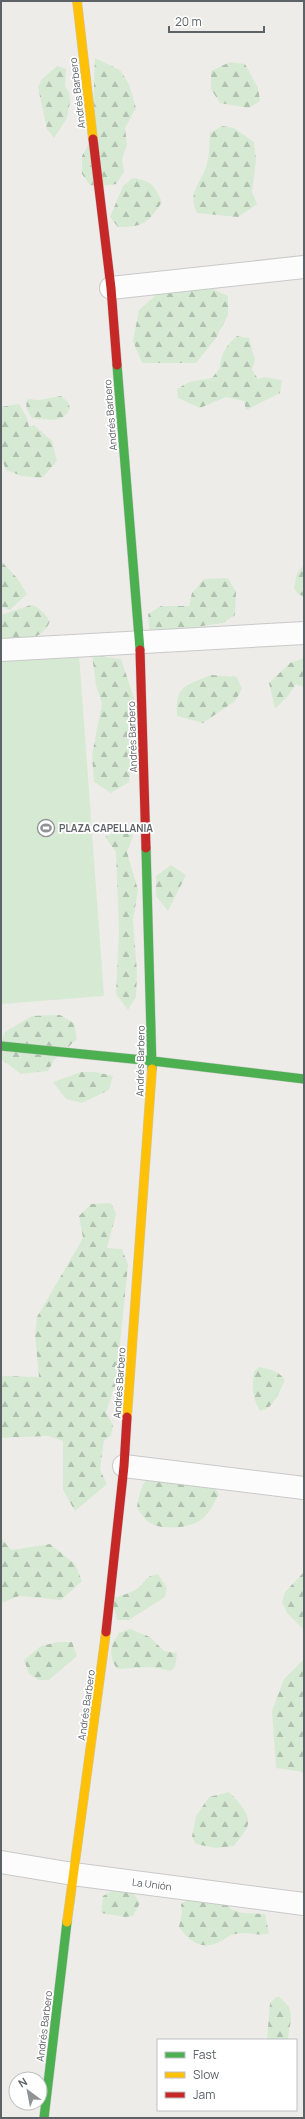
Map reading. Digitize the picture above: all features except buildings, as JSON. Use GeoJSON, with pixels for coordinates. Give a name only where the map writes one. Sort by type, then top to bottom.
{"type":"FeatureCollection","features":[{"type":"Feature","properties":{"kind":"street","name":"Andrés Barbero"},"geometry":{"type":"LineString","coordinates":[[44,2118],[73,1874],[101,1672],[124,1466],[153,1061],[140,642],[111,288],[77,1]]}},
{"type":"Feature","properties":{"kind":"street"},"geometry":{"type":"LineString","coordinates":[[111,288],[304,267]]}},
{"type":"Feature","properties":{"kind":"street"},"geometry":{"type":"LineString","coordinates":[[1,650],[304,633]]}},
{"type":"Feature","properties":{"kind":"street"},"geometry":{"type":"LineString","coordinates":[[1,1046],[153,1061],[304,1079]]}},
{"type":"Feature","properties":{"kind":"street"},"geometry":{"type":"LineString","coordinates":[[124,1466],[304,1488]]}},
{"type":"Feature","properties":{"kind":"street","name":"La Unión"},"geometry":{"type":"LineString","coordinates":[[1,1862],[73,1874],[304,1904]]}},
{"type":"Feature","properties":{"kind":"green space"},"geometry":{"type":"Polygon","coordinates":[[[95,58],[120,70],[129,84],[136,108],[125,128],[127,145],[122,158],[124,172],[116,184],[102,186],[90,185],[82,174],[82,156],[92,138],[95,58]]]}},
{"type":"Feature","properties":{"kind":"green space"},"geometry":{"type":"Polygon","coordinates":[[[230,62],[245,64],[258,88],[260,101],[249,108],[220,103],[211,89],[211,71],[230,62]]]}},
{"type":"Feature","properties":{"kind":"green space"},"geometry":{"type":"Polygon","coordinates":[[[57,66],[66,69],[65,86],[69,92],[70,102],[67,118],[54,138],[47,129],[38,87],[42,79],[57,66]]]}},
{"type":"Feature","properties":{"kind":"green space"},"geometry":{"type":"Polygon","coordinates":[[[222,126],[234,128],[254,142],[256,160],[252,192],[257,204],[238,217],[197,213],[194,206],[194,194],[207,163],[209,154],[210,133],[222,126]]]}},
{"type":"Feature","properties":{"kind":"green space"},"geometry":{"type":"Polygon","coordinates":[[[133,178],[148,182],[152,185],[162,202],[153,215],[140,225],[118,227],[110,217],[123,186],[133,178]]]}},
{"type":"Feature","properties":{"kind":"green space"},"geometry":{"type":"Polygon","coordinates":[[[170,283],[200,283],[228,296],[228,315],[216,338],[196,363],[142,363],[133,341],[139,310],[170,283]]]}},
{"type":"Feature","properties":{"kind":"green space"},"geometry":{"type":"Polygon","coordinates":[[[237,336],[249,338],[255,360],[252,370],[258,379],[265,377],[282,380],[280,393],[246,410],[244,401],[226,397],[200,408],[178,398],[177,389],[189,382],[212,378],[220,368],[221,359],[225,350],[237,336]]]}},
{"type":"Feature","properties":{"kind":"green space"},"geometry":{"type":"Polygon","coordinates":[[[61,396],[68,402],[70,408],[63,417],[59,419],[49,420],[32,418],[26,407],[28,399],[39,400],[61,396]]]}},
{"type":"Feature","properties":{"kind":"green space"},"geometry":{"type":"Polygon","coordinates":[[[19,404],[26,416],[29,427],[34,425],[52,441],[57,461],[42,478],[22,476],[6,470],[1,457],[1,407],[19,404]]]}},
{"type":"Feature","properties":{"kind":"green space"},"geometry":{"type":"Polygon","coordinates":[[[1,561],[17,578],[27,594],[10,610],[1,606],[1,561]]]}},
{"type":"Feature","properties":{"kind":"green space"},"geometry":{"type":"Polygon","coordinates":[[[304,565],[304,597],[297,593],[294,588],[297,573],[304,565]]]}},
{"type":"Feature","properties":{"kind":"green space"},"geometry":{"type":"Polygon","coordinates":[[[228,578],[236,592],[235,615],[223,623],[196,627],[173,651],[151,647],[148,614],[161,606],[189,606],[192,593],[204,579],[228,578]]]}},
{"type":"Feature","properties":{"kind":"green space"},"geometry":{"type":"Polygon","coordinates":[[[31,605],[39,609],[50,621],[47,627],[36,636],[29,639],[1,645],[1,615],[31,605]]]}},
{"type":"Feature","properties":{"kind":"green space","name":"PLAZA CAPELLANIA"},"geometry":{"type":"Polygon","coordinates":[[[79,654],[104,996],[1,1004],[1,660],[79,654]]]}},
{"type":"Feature","properties":{"kind":"green space"},"geometry":{"type":"Polygon","coordinates":[[[92,655],[121,659],[137,707],[129,782],[111,793],[94,782],[92,755],[102,704],[96,685],[92,655]]]}},
{"type":"Feature","properties":{"kind":"green space"},"geometry":{"type":"Polygon","coordinates":[[[304,658],[304,687],[296,684],[288,696],[275,709],[269,683],[290,663],[304,658]]]}},
{"type":"Feature","properties":{"kind":"green space"},"geometry":{"type":"Polygon","coordinates":[[[211,675],[237,677],[242,689],[235,701],[203,723],[177,716],[178,698],[180,692],[188,685],[211,675]]]}},
{"type":"Feature","properties":{"kind":"green space"},"geometry":{"type":"Polygon","coordinates":[[[127,826],[133,836],[127,852],[138,890],[133,920],[137,973],[136,997],[128,1010],[116,994],[119,931],[116,852],[105,837],[127,826]]]}},
{"type":"Feature","properties":{"kind":"green space"},"geometry":{"type":"Polygon","coordinates":[[[171,865],[186,875],[168,911],[156,896],[156,876],[171,865]]]}},
{"type":"Feature","properties":{"kind":"green space"},"geometry":{"type":"Polygon","coordinates":[[[60,1015],[74,1023],[77,1039],[54,1060],[48,1071],[21,1074],[1,1059],[1,1043],[5,1032],[32,1016],[60,1015]]]}},
{"type":"Feature","properties":{"kind":"green space"},"geometry":{"type":"Polygon","coordinates":[[[81,1072],[95,1072],[113,1076],[109,1090],[82,1103],[66,1099],[53,1082],[81,1072]]]}},
{"type":"Feature","properties":{"kind":"green space"},"geometry":{"type":"Polygon","coordinates":[[[111,1203],[116,1214],[107,1248],[122,1249],[128,1265],[116,1383],[106,1412],[113,1425],[111,1436],[104,1440],[100,1470],[107,1484],[75,1511],[63,1490],[63,1441],[48,1436],[1,1438],[1,1376],[39,1377],[35,1335],[37,1317],[83,1238],[79,1216],[91,1204],[111,1203]]]}},
{"type":"Feature","properties":{"kind":"green space"},"geometry":{"type":"Polygon","coordinates":[[[259,1367],[277,1372],[285,1380],[273,1403],[269,1407],[260,1411],[255,1401],[253,1387],[254,1372],[259,1367]]]}},
{"type":"Feature","properties":{"kind":"green space"},"geometry":{"type":"Polygon","coordinates":[[[178,1461],[198,1463],[219,1494],[212,1508],[202,1519],[197,1522],[174,1528],[152,1524],[147,1521],[137,1508],[141,1489],[148,1476],[154,1471],[160,1467],[178,1461]]]}},
{"type":"Feature","properties":{"kind":"green space"},"geometry":{"type":"Polygon","coordinates":[[[1,1538],[11,1550],[50,1544],[75,1564],[82,1581],[61,1600],[19,1596],[1,1603],[1,1538]]]}},
{"type":"Feature","properties":{"kind":"green space"},"geometry":{"type":"Polygon","coordinates":[[[304,1572],[304,1630],[287,1613],[282,1602],[285,1592],[304,1572]]]}},
{"type":"Feature","properties":{"kind":"green space"},"geometry":{"type":"Polygon","coordinates":[[[158,1574],[167,1588],[165,1597],[129,1620],[117,1620],[112,1599],[137,1589],[147,1578],[158,1574]]]}},
{"type":"Feature","properties":{"kind":"green space"},"geometry":{"type":"Polygon","coordinates":[[[130,1629],[150,1637],[164,1651],[177,1653],[175,1667],[171,1671],[152,1667],[117,1669],[111,1655],[112,1646],[119,1633],[130,1629]]]}},
{"type":"Feature","properties":{"kind":"green space"},"geometry":{"type":"Polygon","coordinates":[[[58,1642],[72,1642],[77,1656],[49,1680],[39,1680],[29,1674],[24,1660],[41,1646],[58,1642]]]}},
{"type":"Feature","properties":{"kind":"green space"},"geometry":{"type":"Polygon","coordinates":[[[304,1659],[304,1772],[276,1768],[272,1711],[284,1679],[304,1659]]]}},
{"type":"Feature","properties":{"kind":"green space"},"geometry":{"type":"Polygon","coordinates":[[[229,1792],[243,1808],[248,1817],[247,1827],[244,1832],[234,1846],[215,1848],[196,1844],[192,1837],[196,1816],[209,1797],[229,1792]]]}},
{"type":"Feature","properties":{"kind":"green space"},"geometry":{"type":"Polygon","coordinates":[[[128,1886],[140,1903],[133,1916],[125,1917],[101,1913],[103,1896],[117,1888],[128,1886]]]}},
{"type":"Feature","properties":{"kind":"green space"},"geometry":{"type":"Polygon","coordinates":[[[201,1891],[219,1897],[231,1909],[242,1913],[265,1914],[269,1933],[239,1933],[218,1943],[209,1945],[194,1942],[186,1936],[179,1927],[182,1912],[181,1904],[201,1891]]]}},
{"type":"Feature","properties":{"kind":"green space"},"geometry":{"type":"Polygon","coordinates":[[[276,1997],[279,1997],[289,2007],[291,2022],[288,2039],[267,2039],[270,2003],[276,1997]]]}},
{"type":"Feature","properties":{"kind":"traffic: fast"},"geometry":{"type":"LineString","coordinates":[[117,365],[140,650]]}},
{"type":"Feature","properties":{"kind":"traffic: fast"},"geometry":{"type":"LineString","coordinates":[[146,848],[152,1069]]}},
{"type":"Feature","properties":{"kind":"traffic: fast"},"geometry":{"type":"LineString","coordinates":[[1,1046],[153,1061],[304,1079]]}},
{"type":"Feature","properties":{"kind":"traffic: fast"},"geometry":{"type":"LineString","coordinates":[[44,2118],[67,1922]]}},
{"type":"Feature","properties":{"kind":"traffic: slow"},"geometry":{"type":"LineString","coordinates":[[77,1],[93,139]]}},
{"type":"Feature","properties":{"kind":"traffic: slow"},"geometry":{"type":"LineString","coordinates":[[127,1417],[152,1069]]}},
{"type":"Feature","properties":{"kind":"traffic: slow"},"geometry":{"type":"LineString","coordinates":[[67,1922],[106,1632]]}},
{"type":"Feature","properties":{"kind":"traffic: jam"},"geometry":{"type":"LineString","coordinates":[[93,139],[111,288],[117,365]]}},
{"type":"Feature","properties":{"kind":"traffic: jam"},"geometry":{"type":"LineString","coordinates":[[140,650],[146,848]]}},
{"type":"Feature","properties":{"kind":"traffic: jam"},"geometry":{"type":"LineString","coordinates":[[106,1632],[124,1466],[127,1417]]}},
{"type":"Feature","properties":{"kind":"place","name":"PLAZA CAPELLANIA"},"geometry":{"type":"Point","coordinates":[46,828]}}]}
